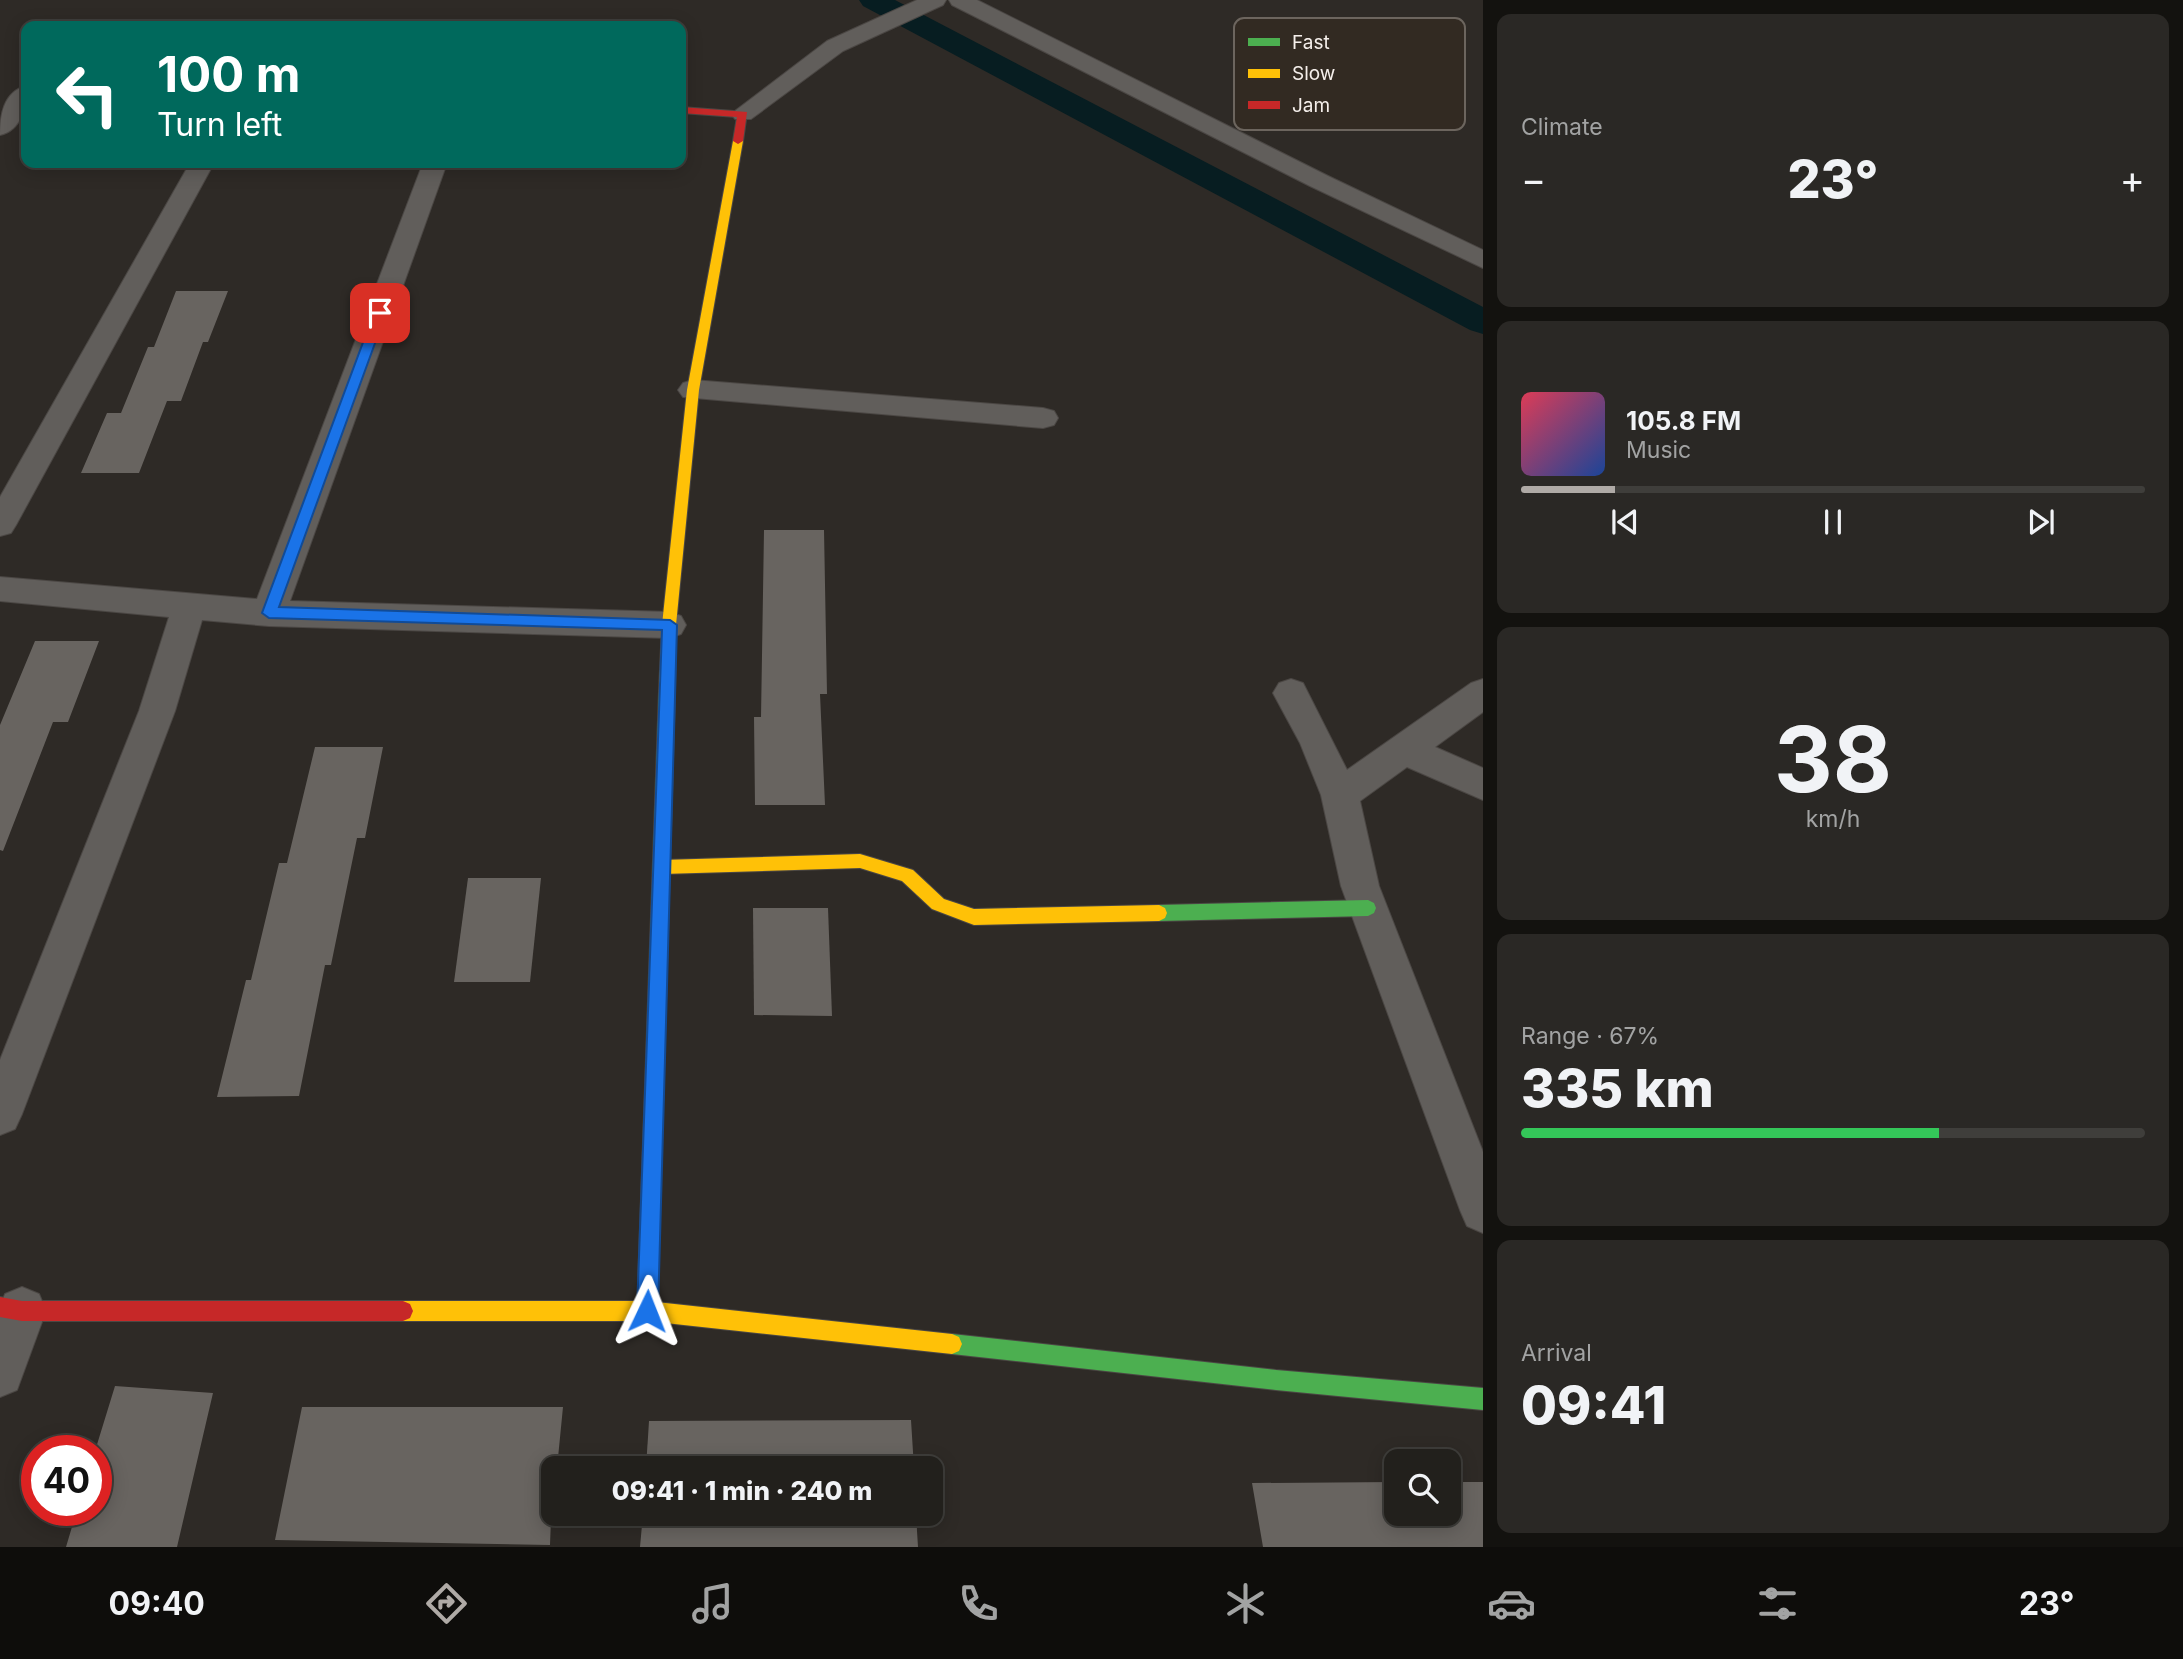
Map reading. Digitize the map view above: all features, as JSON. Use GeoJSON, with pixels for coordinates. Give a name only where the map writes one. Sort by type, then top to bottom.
{"type":"FeatureCollection","features":[{"type":"Feature","properties":{"kind":"street"},"geometry":{"type":"LineString","coordinates":[[686,110],[743,114],[835,46],[935,0]]}},
{"type":"Feature","properties":{"kind":"street"},"geometry":{"type":"LineString","coordinates":[[960,0],[1306,175],[1483,260]]}},
{"type":"Feature","properties":{"kind":"street"},"geometry":{"type":"LineString","coordinates":[[0,128],[21,86]]}},
{"type":"Feature","properties":{"kind":"street"},"geometry":{"type":"LineString","coordinates":[[647,1311],[670,625],[693,390],[743,114]]}},
{"type":"Feature","properties":{"kind":"street"},"geometry":{"type":"LineString","coordinates":[[0,525],[199,168]]}},
{"type":"Feature","properties":{"kind":"street"},"geometry":{"type":"LineString","coordinates":[[269,613],[433,168]]}},
{"type":"Feature","properties":{"kind":"street"},"geometry":{"type":"LineString","coordinates":[[693,390],[1043,418]]}},
{"type":"Feature","properties":{"kind":"street"},"geometry":{"type":"LineString","coordinates":[[0,589],[269,613],[670,625]]}},
{"type":"Feature","properties":{"kind":"street"},"geometry":{"type":"LineString","coordinates":[[0,1114],[157,711],[189,607]]}},
{"type":"Feature","properties":{"kind":"street"},"geometry":{"type":"LineString","coordinates":[[1291,693],[1317,741],[1340,795],[1360,886],[1483,1210]]}},
{"type":"Feature","properties":{"kind":"street"},"geometry":{"type":"LineString","coordinates":[[1340,795],[1483,694]]}},
{"type":"Feature","properties":{"kind":"street"},"geometry":{"type":"LineString","coordinates":[[1404,749],[1483,785]]}},
{"type":"Feature","properties":{"kind":"street"},"geometry":{"type":"LineString","coordinates":[[662,867],[860,861],[907,875],[938,904],[974,917],[1368,908]]}},
{"type":"Feature","properties":{"kind":"street"},"geometry":{"type":"LineString","coordinates":[[0,1373],[11,1309],[647,1311],[1276,1380],[1483,1399]]}},
{"type":"Feature","properties":{"kind":"building"},"geometry":{"type":"Polygon","coordinates":[[[176,291],[228,291],[208,342],[203,342],[181,401],[167,401],[139,473],[81,473],[107,413],[121,413],[148,347],[154,347],[176,291]]]}},
{"type":"Feature","properties":{"kind":"building"},"geometry":{"type":"Polygon","coordinates":[[[764,530],[824,530],[827,694],[820,694],[825,805],[755,805],[754,717],[761,717],[764,530]]]}},
{"type":"Feature","properties":{"kind":"building"},"geometry":{"type":"Polygon","coordinates":[[[35,641],[99,641],[68,722],[53,722],[3,851],[0,850],[0,725],[35,641]]]}},
{"type":"Feature","properties":{"kind":"building"},"geometry":{"type":"Polygon","coordinates":[[[315,747],[383,747],[365,838],[357,838],[331,965],[325,965],[299,1096],[217,1097],[246,980],[251,980],[279,863],[287,863],[315,747]]]}},
{"type":"Feature","properties":{"kind":"building"},"geometry":{"type":"Polygon","coordinates":[[[468,878],[541,878],[530,982],[454,982],[468,878]]]}},
{"type":"Feature","properties":{"kind":"building"},"geometry":{"type":"Polygon","coordinates":[[[753,908],[828,908],[832,1016],[754,1015],[753,908]]]}},
{"type":"Feature","properties":{"kind":"building"},"geometry":{"type":"Polygon","coordinates":[[[115,1386],[213,1393],[177,1547],[66,1547],[72,1526],[112,1526],[112,1435],[100,1435],[115,1386]]]}},
{"type":"Feature","properties":{"kind":"building"},"geometry":{"type":"Polygon","coordinates":[[[302,1407],[563,1407],[558,1456],[541,1456],[541,1526],[551,1526],[550,1545],[275,1540],[302,1407]]]}},
{"type":"Feature","properties":{"kind":"building"},"geometry":{"type":"Polygon","coordinates":[[[911,1420],[913,1456],[647,1456],[649,1421],[911,1420]]]}},
{"type":"Feature","properties":{"kind":"building"},"geometry":{"type":"Polygon","coordinates":[[[1384,1482],[1384,1526],[1461,1526],[1461,1482],[1483,1482],[1483,1547],[1263,1547],[1252,1483],[1384,1482]]]}},
{"type":"Feature","properties":{"kind":"building"},"geometry":{"type":"Polygon","coordinates":[[[642,1526],[917,1526],[918,1547],[640,1547],[642,1526]]]}},
{"type":"Feature","properties":{"kind":"waterway"},"geometry":{"type":"LineString","coordinates":[[873,0],[1483,322]]}},
{"type":"Feature","properties":{"kind":"traffic: fast"},"geometry":{"type":"LineString","coordinates":[[647,1311],[667,691]]}},
{"type":"Feature","properties":{"kind":"traffic: fast"},"geometry":{"type":"LineString","coordinates":[[1159,913],[1368,908]]}},
{"type":"Feature","properties":{"kind":"traffic: fast"},"geometry":{"type":"LineString","coordinates":[[952,1344],[1276,1380],[1483,1399]]}},
{"type":"Feature","properties":{"kind":"traffic: slow"},"geometry":{"type":"LineString","coordinates":[[667,691],[669,625],[693,390],[738,141]]}},
{"type":"Feature","properties":{"kind":"traffic: slow"},"geometry":{"type":"LineString","coordinates":[[662,867],[860,861],[907,875],[938,904],[974,917],[1159,913]]}},
{"type":"Feature","properties":{"kind":"traffic: slow"},"geometry":{"type":"LineString","coordinates":[[403,1311],[647,1311],[952,1344]]}},
{"type":"Feature","properties":{"kind":"traffic: jam"},"geometry":{"type":"LineString","coordinates":[[686,110],[743,114],[738,141]]}},
{"type":"Feature","properties":{"kind":"traffic: jam"},"geometry":{"type":"LineString","coordinates":[[0,1307],[22,1311],[403,1311]]}},
{"type":"Feature","properties":{"kind":"route"},"geometry":{"type":"LineString","coordinates":[[380,313],[269,613],[670,625],[647,1311]]}}]}
